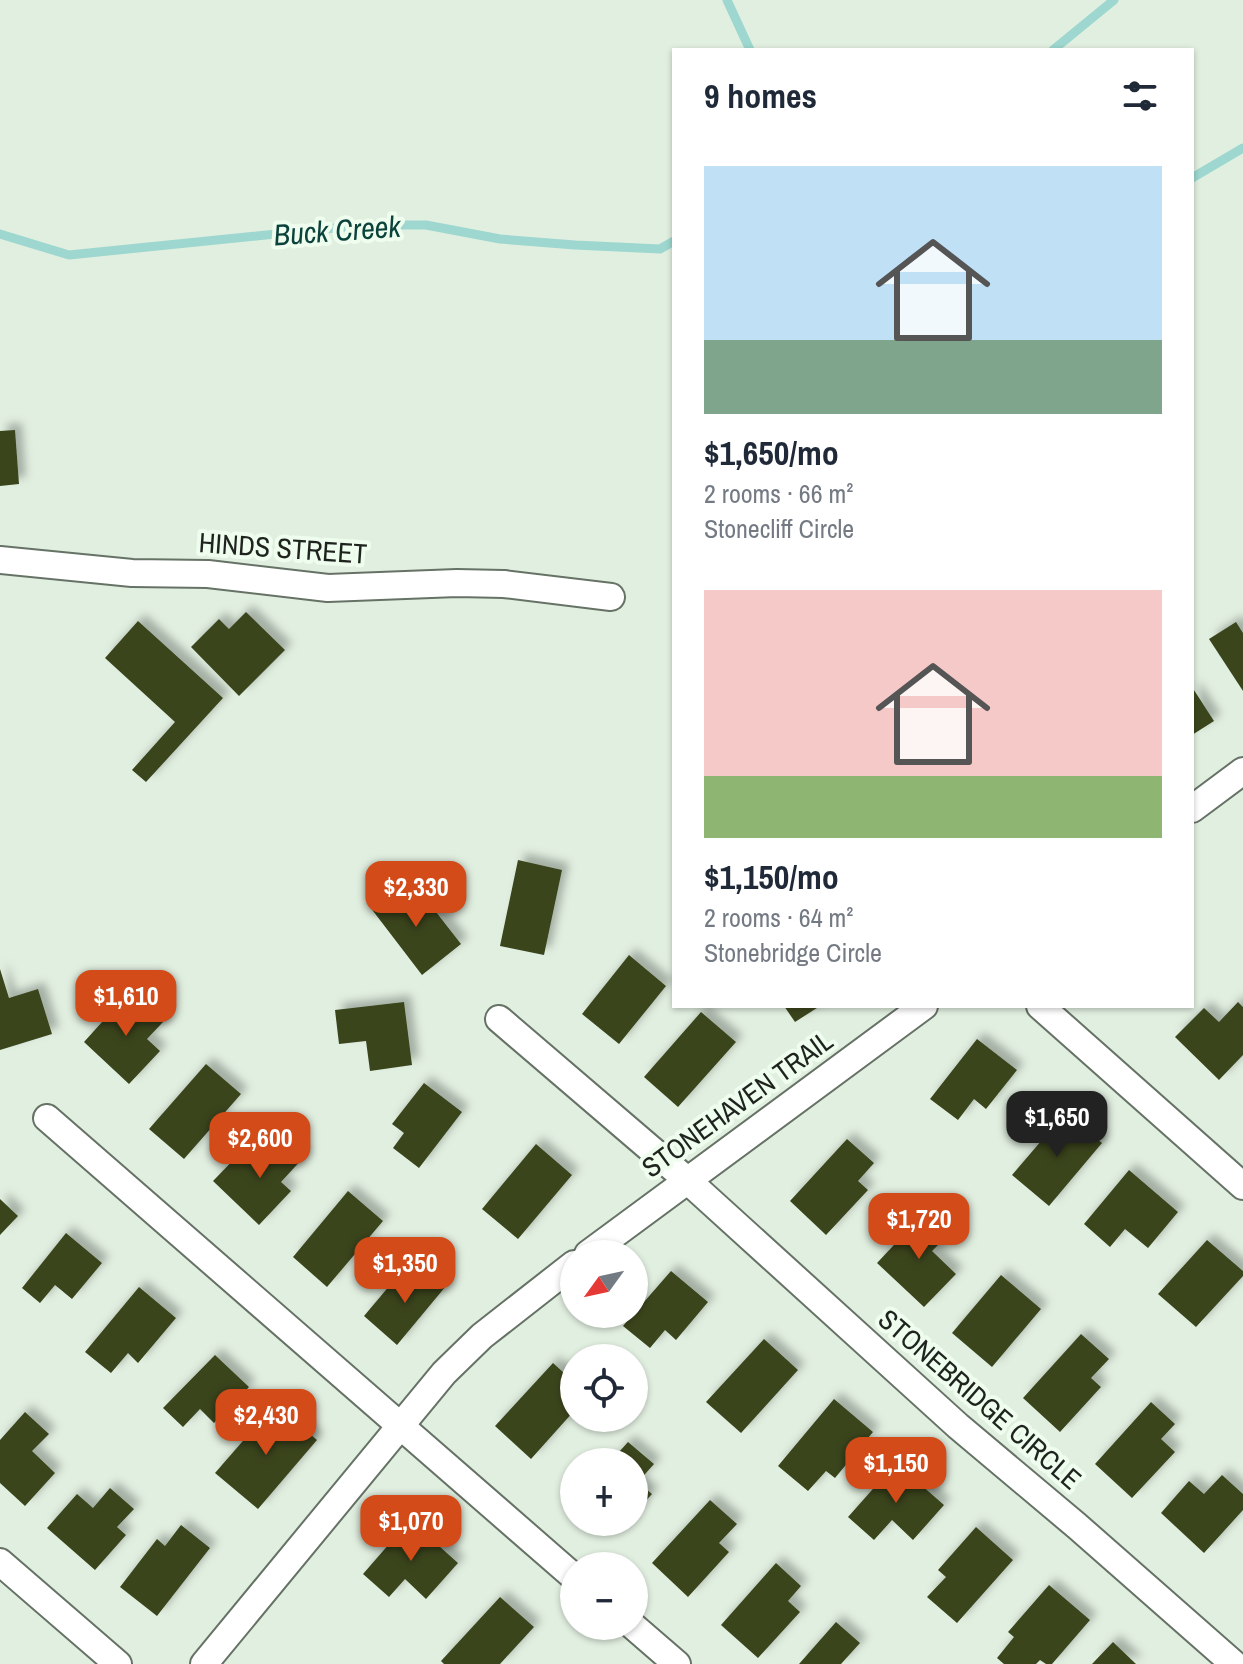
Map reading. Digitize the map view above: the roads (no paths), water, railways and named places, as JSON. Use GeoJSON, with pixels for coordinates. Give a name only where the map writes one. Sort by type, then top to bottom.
{"type":"FeatureCollection","features":[{"type":"Feature","properties":{"kind":"street","name":"HINDS STREET"},"geometry":{"type":"LineString","coordinates":[[0,560],[132,573],[208,574],[328,588],[504,584],[611,597]]}},
{"type":"Feature","properties":{"kind":"street"},"geometry":{"type":"LineString","coordinates":[[1194,808],[1243,771]]}},
{"type":"Feature","properties":{"kind":"street","name":"STONEHAVEN TRAIL"},"geometry":{"type":"LineString","coordinates":[[607,1240],[921,1008]]}},
{"type":"Feature","properties":{"kind":"street"},"geometry":{"type":"LineString","coordinates":[[1042,1008],[1243,1186]]}},
{"type":"Feature","properties":{"kind":"street","name":"STONEBRIDGE CIRCLE"},"geometry":{"type":"LineString","coordinates":[[499,1019],[687,1180],[958,1426],[1234,1664]]}},
{"type":"Feature","properties":{"kind":"street"},"geometry":{"type":"LineString","coordinates":[[47,1118],[560,1565]]}},
{"type":"Feature","properties":{"kind":"street"},"geometry":{"type":"LineString","coordinates":[[204,1664],[444,1373],[482,1336],[560,1275]]}},
{"type":"Feature","properties":{"kind":"street"},"geometry":{"type":"LineString","coordinates":[[0,1562],[118,1664]]}},
{"type":"Feature","properties":{"kind":"street"},"geometry":{"type":"LineString","coordinates":[[648,1639],[677,1664]]}},
{"type":"Feature","properties":{"kind":"waterway","name":"Buck Creek"},"geometry":{"type":"LineString","coordinates":[[727,0],[749,48]]}},
{"type":"Feature","properties":{"kind":"waterway","name":"Buck Creek"},"geometry":{"type":"LineString","coordinates":[[1055,48],[1114,0]]}},
{"type":"Feature","properties":{"kind":"waterway","name":"Buck Creek"},"geometry":{"type":"LineString","coordinates":[[1194,177],[1243,148]]}},
{"type":"Feature","properties":{"kind":"waterway","name":"Buck Creek"},"geometry":{"type":"LineString","coordinates":[[0,234],[69,255],[364,225],[426,225],[500,239],[575,245],[660,249],[672,242]]}}]}
